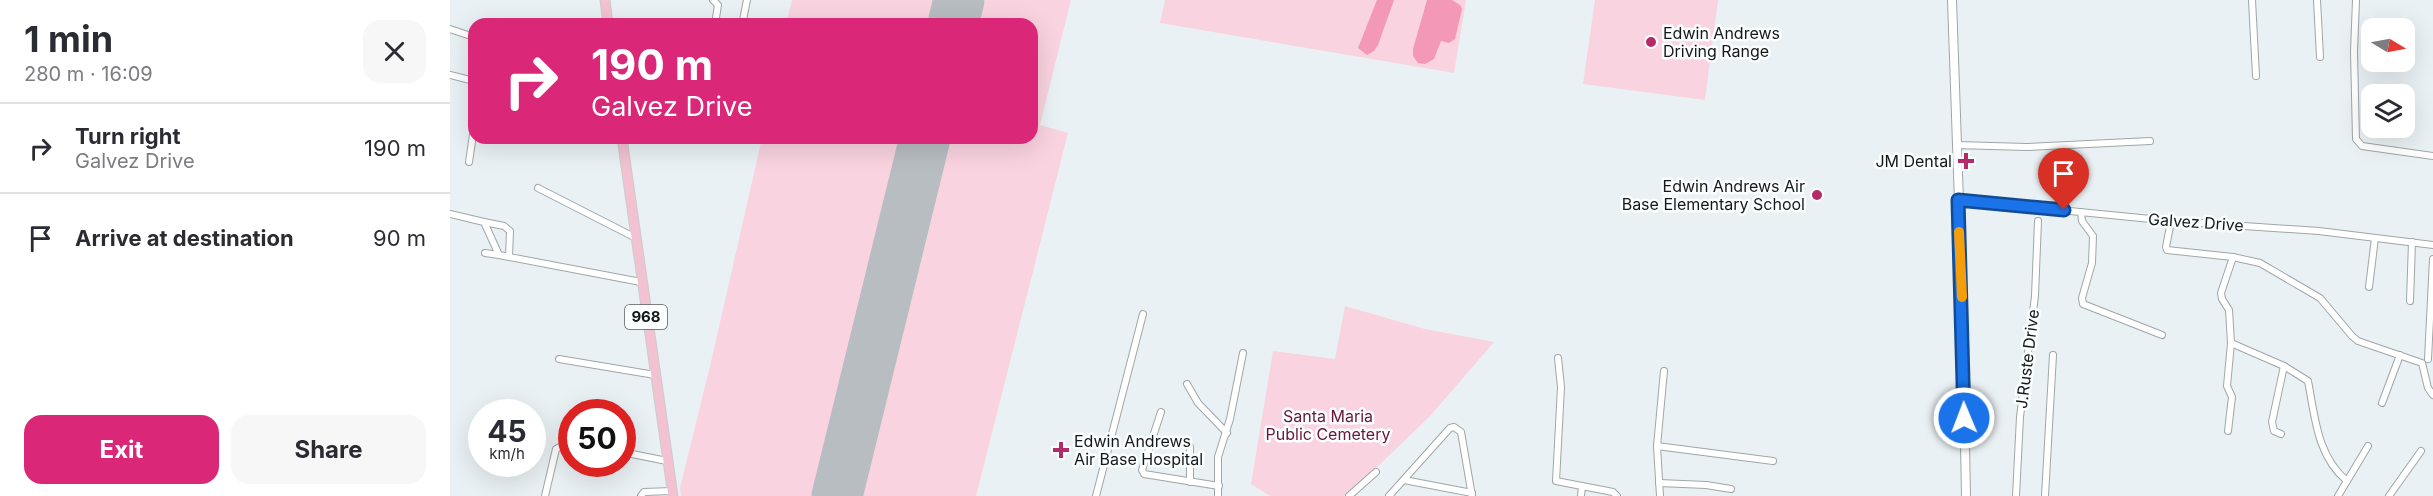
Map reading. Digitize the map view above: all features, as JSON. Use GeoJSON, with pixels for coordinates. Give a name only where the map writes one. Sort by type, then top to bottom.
{"type":"FeatureCollection","features":[{"type":"Feature","properties":{"kind":"main road"},"geometry":{"type":"LineString","coordinates":[[606,0],[608,18]]}},
{"type":"Feature","properties":{"kind":"main road"},"geometry":{"type":"LineString","coordinates":[[1952,0],[1966,496]]}},
{"type":"Feature","properties":{"kind":"main road","name":"968"},"geometry":{"type":"LineString","coordinates":[[623,144],[673,493]]}},
{"type":"Feature","properties":{"kind":"street"},"geometry":{"type":"LineString","coordinates":[[713,0],[718,5],[716,18]]}},
{"type":"Feature","properties":{"kind":"street"},"geometry":{"type":"LineString","coordinates":[[743,18],[747,0]]}},
{"type":"Feature","properties":{"kind":"street"},"geometry":{"type":"LineString","coordinates":[[2252,0],[2256,76]]}},
{"type":"Feature","properties":{"kind":"street"},"geometry":{"type":"LineString","coordinates":[[2317,0],[2320,57]]}},
{"type":"Feature","properties":{"kind":"street"},"geometry":{"type":"LineString","coordinates":[[2356,0],[2354,52],[2356,139],[2362,146],[2433,156]]}},
{"type":"Feature","properties":{"kind":"street"},"geometry":{"type":"LineString","coordinates":[[450,29],[468,35]]}},
{"type":"Feature","properties":{"kind":"street"},"geometry":{"type":"LineString","coordinates":[[450,75],[468,80]]}},
{"type":"Feature","properties":{"kind":"street"},"geometry":{"type":"LineString","coordinates":[[1956,145],[2027,147],[2150,141]]}},
{"type":"Feature","properties":{"kind":"street"},"geometry":{"type":"LineString","coordinates":[[469,162],[472,144]]}},
{"type":"Feature","properties":{"kind":"street"},"geometry":{"type":"LineString","coordinates":[[538,188],[636,238]]}},
{"type":"Feature","properties":{"kind":"street","name":"Galvez Drive"},"geometry":{"type":"LineString","coordinates":[[1958,200],[2170,221],[2319,231],[2433,245]]}},
{"type":"Feature","properties":{"kind":"street"},"geometry":{"type":"LineString","coordinates":[[2081,212],[2082,221],[2093,236],[2092,263],[2082,298],[2083,304],[2162,335]]}},
{"type":"Feature","properties":{"kind":"street"},"geometry":{"type":"LineString","coordinates":[[450,214],[504,226],[510,231],[509,257]]}},
{"type":"Feature","properties":{"kind":"street","name":"J.Ruste Drive"},"geometry":{"type":"LineString","coordinates":[[2016,496],[2020,417],[2035,296],[2038,221]]}},
{"type":"Feature","properties":{"kind":"street"},"geometry":{"type":"LineString","coordinates":[[2170,221],[2167,250],[2252,260],[2320,298],[2358,340],[2400,355],[2428,361]]}},
{"type":"Feature","properties":{"kind":"street"},"geometry":{"type":"LineString","coordinates":[[484,222],[499,255]]}},
{"type":"Feature","properties":{"kind":"street"},"geometry":{"type":"LineString","coordinates":[[2369,287],[2375,238]]}},
{"type":"Feature","properties":{"kind":"street"},"geometry":{"type":"LineString","coordinates":[[2410,301],[2412,242]]}},
{"type":"Feature","properties":{"kind":"street"},"geometry":{"type":"LineString","coordinates":[[485,254],[641,282]]}},
{"type":"Feature","properties":{"kind":"street"},"geometry":{"type":"LineString","coordinates":[[2228,431],[2232,397],[2227,386],[2231,343],[2229,310],[2221,293],[2234,257]]}},
{"type":"Feature","properties":{"kind":"street"},"geometry":{"type":"LineString","coordinates":[[2433,259],[2428,361],[2428,388],[2433,395]]}},
{"type":"Feature","properties":{"kind":"street"},"geometry":{"type":"LineString","coordinates":[[1096,496],[1143,314]]}},
{"type":"Feature","properties":{"kind":"street"},"geometry":{"type":"LineString","coordinates":[[2231,343],[2284,366],[2308,381],[2314,419],[2323,446],[2332,467],[2347,481]]}},
{"type":"Feature","properties":{"kind":"street"},"geometry":{"type":"LineString","coordinates":[[1218,496],[1218,457],[1227,433],[1243,353]]}},
{"type":"Feature","properties":{"kind":"street"},"geometry":{"type":"LineString","coordinates":[[2045,496],[2053,355]]}},
{"type":"Feature","properties":{"kind":"street"},"geometry":{"type":"LineString","coordinates":[[2382,403],[2400,355]]}},
{"type":"Feature","properties":{"kind":"street"},"geometry":{"type":"LineString","coordinates":[[1558,358],[1561,387],[1555,479],[1558,483],[1613,492],[1617,496]]}},
{"type":"Feature","properties":{"kind":"street"},"geometry":{"type":"LineString","coordinates":[[559,359],[655,375]]}},
{"type":"Feature","properties":{"kind":"street"},"geometry":{"type":"LineString","coordinates":[[2281,434],[2274,431],[2272,422],[2284,366]]}},
{"type":"Feature","properties":{"kind":"street"},"geometry":{"type":"LineString","coordinates":[[1660,496],[1658,446],[1664,371]]}},
{"type":"Feature","properties":{"kind":"street"},"geometry":{"type":"LineString","coordinates":[[1187,384],[1198,403],[1227,433]]}},
{"type":"Feature","properties":{"kind":"street"},"geometry":{"type":"LineString","coordinates":[[1161,412],[1143,473],[1219,486]]}},
{"type":"Feature","properties":{"kind":"street"},"geometry":{"type":"LineString","coordinates":[[1389,496],[1450,428],[1454,427],[1461,432],[1472,495],[1404,480]]}},
{"type":"Feature","properties":{"kind":"street"},"geometry":{"type":"LineString","coordinates":[[1658,446],[1773,461]]}},
{"type":"Feature","properties":{"kind":"street"},"geometry":{"type":"LineString","coordinates":[[2338,496],[2368,446]]}},
{"type":"Feature","properties":{"kind":"street"},"geometry":{"type":"LineString","coordinates":[[1190,447],[1190,482]]}},
{"type":"Feature","properties":{"kind":"street"},"geometry":{"type":"LineString","coordinates":[[545,496],[558,448]]}},
{"type":"Feature","properties":{"kind":"street"},"geometry":{"type":"LineString","coordinates":[[2388,496],[2421,451]]}},
{"type":"Feature","properties":{"kind":"street"},"geometry":{"type":"LineString","coordinates":[[636,455],[667,461]]}},
{"type":"Feature","properties":{"kind":"street"},"geometry":{"type":"LineString","coordinates":[[1349,496],[1376,472]]}},
{"type":"Feature","properties":{"kind":"street"},"geometry":{"type":"LineString","coordinates":[[1659,483],[1706,485],[1731,489]]}},
{"type":"Feature","properties":{"kind":"street"},"geometry":{"type":"LineString","coordinates":[[1581,496],[1582,486]]}},
{"type":"Feature","properties":{"kind":"street"},"geometry":{"type":"LineString","coordinates":[[641,496],[644,492],[673,493]]}},
{"type":"Feature","properties":{"kind":"green space"},"geometry":{"type":"Polygon","coordinates":[[[792,0],[935,0],[930,18],[788,18],[792,0]]]}},
{"type":"Feature","properties":{"kind":"green space"},"geometry":{"type":"Polygon","coordinates":[[[985,0],[1071,0],[1040,125],[1068,133],[976,496],[863,496],[950,144],[1038,144],[1038,18],[980,18],[985,0]]]}},
{"type":"Feature","properties":{"kind":"green space"},"geometry":{"type":"Polygon","coordinates":[[[1165,0],[1466,0],[1454,73],[1160,23],[1165,0]]]}},
{"type":"Feature","properties":{"kind":"green space","name":"Edwin Andrews Driving Range"},"geometry":{"type":"Polygon","coordinates":[[[1595,0],[1718,0],[1705,100],[1583,84],[1595,0]]]}},
{"type":"Feature","properties":{"kind":"green space"},"geometry":{"type":"Polygon","coordinates":[[[761,144],[900,144],[814,496],[681,496],[680,488],[761,144]]]}},
{"type":"Feature","properties":{"kind":"green space","name":"Santa Maria Public Cemetery"},"geometry":{"type":"Polygon","coordinates":[[[1345,306],[1425,329],[1494,342],[1431,415],[1344,496],[1270,496],[1251,484],[1273,351],[1335,359],[1345,306]]]}},
{"type":"Feature","properties":{"kind":"shaded area"},"geometry":{"type":"Polygon","coordinates":[[[1377,0],[1394,0],[1378,45],[1367,55],[1358,48],[1377,0]]]}},
{"type":"Feature","properties":{"kind":"shaded area"},"geometry":{"type":"Polygon","coordinates":[[[1427,0],[1452,0],[1462,9],[1455,39],[1449,43],[1441,41],[1434,59],[1425,64],[1418,63],[1413,56],[1413,49],[1427,0]]]}},
{"type":"Feature","properties":{"kind":"runway"},"geometry":{"type":"LineString","coordinates":[[954,18],[959,0]]}},
{"type":"Feature","properties":{"kind":"runway"},"geometry":{"type":"LineString","coordinates":[[837,496],[924,144]]}},
{"type":"Feature","properties":{"kind":"slow traffic"},"geometry":{"type":"LineString","coordinates":[[1959,232],[1962,297]]}},
{"type":"Feature","properties":{"kind":"place","name":"Edwin Andrews Driving Range"},"geometry":{"type":"Point","coordinates":[1651,42]}},
{"type":"Feature","properties":{"kind":"place","name":"JM Dental"},"geometry":{"type":"Point","coordinates":[1966,161]}},
{"type":"Feature","properties":{"kind":"place","name":"Edwin Andrews Air Base Elementary School"},"geometry":{"type":"Point","coordinates":[1817,195]}},
{"type":"Feature","properties":{"kind":"place","name":"Edwin Andrews Air Base Hospital"},"geometry":{"type":"Point","coordinates":[1061,450]}},
{"type":"Feature","properties":{"kind":"route"},"geometry":{"type":"LineString","coordinates":[[1964,418],[1958,200],[2064,210]]}}]}
